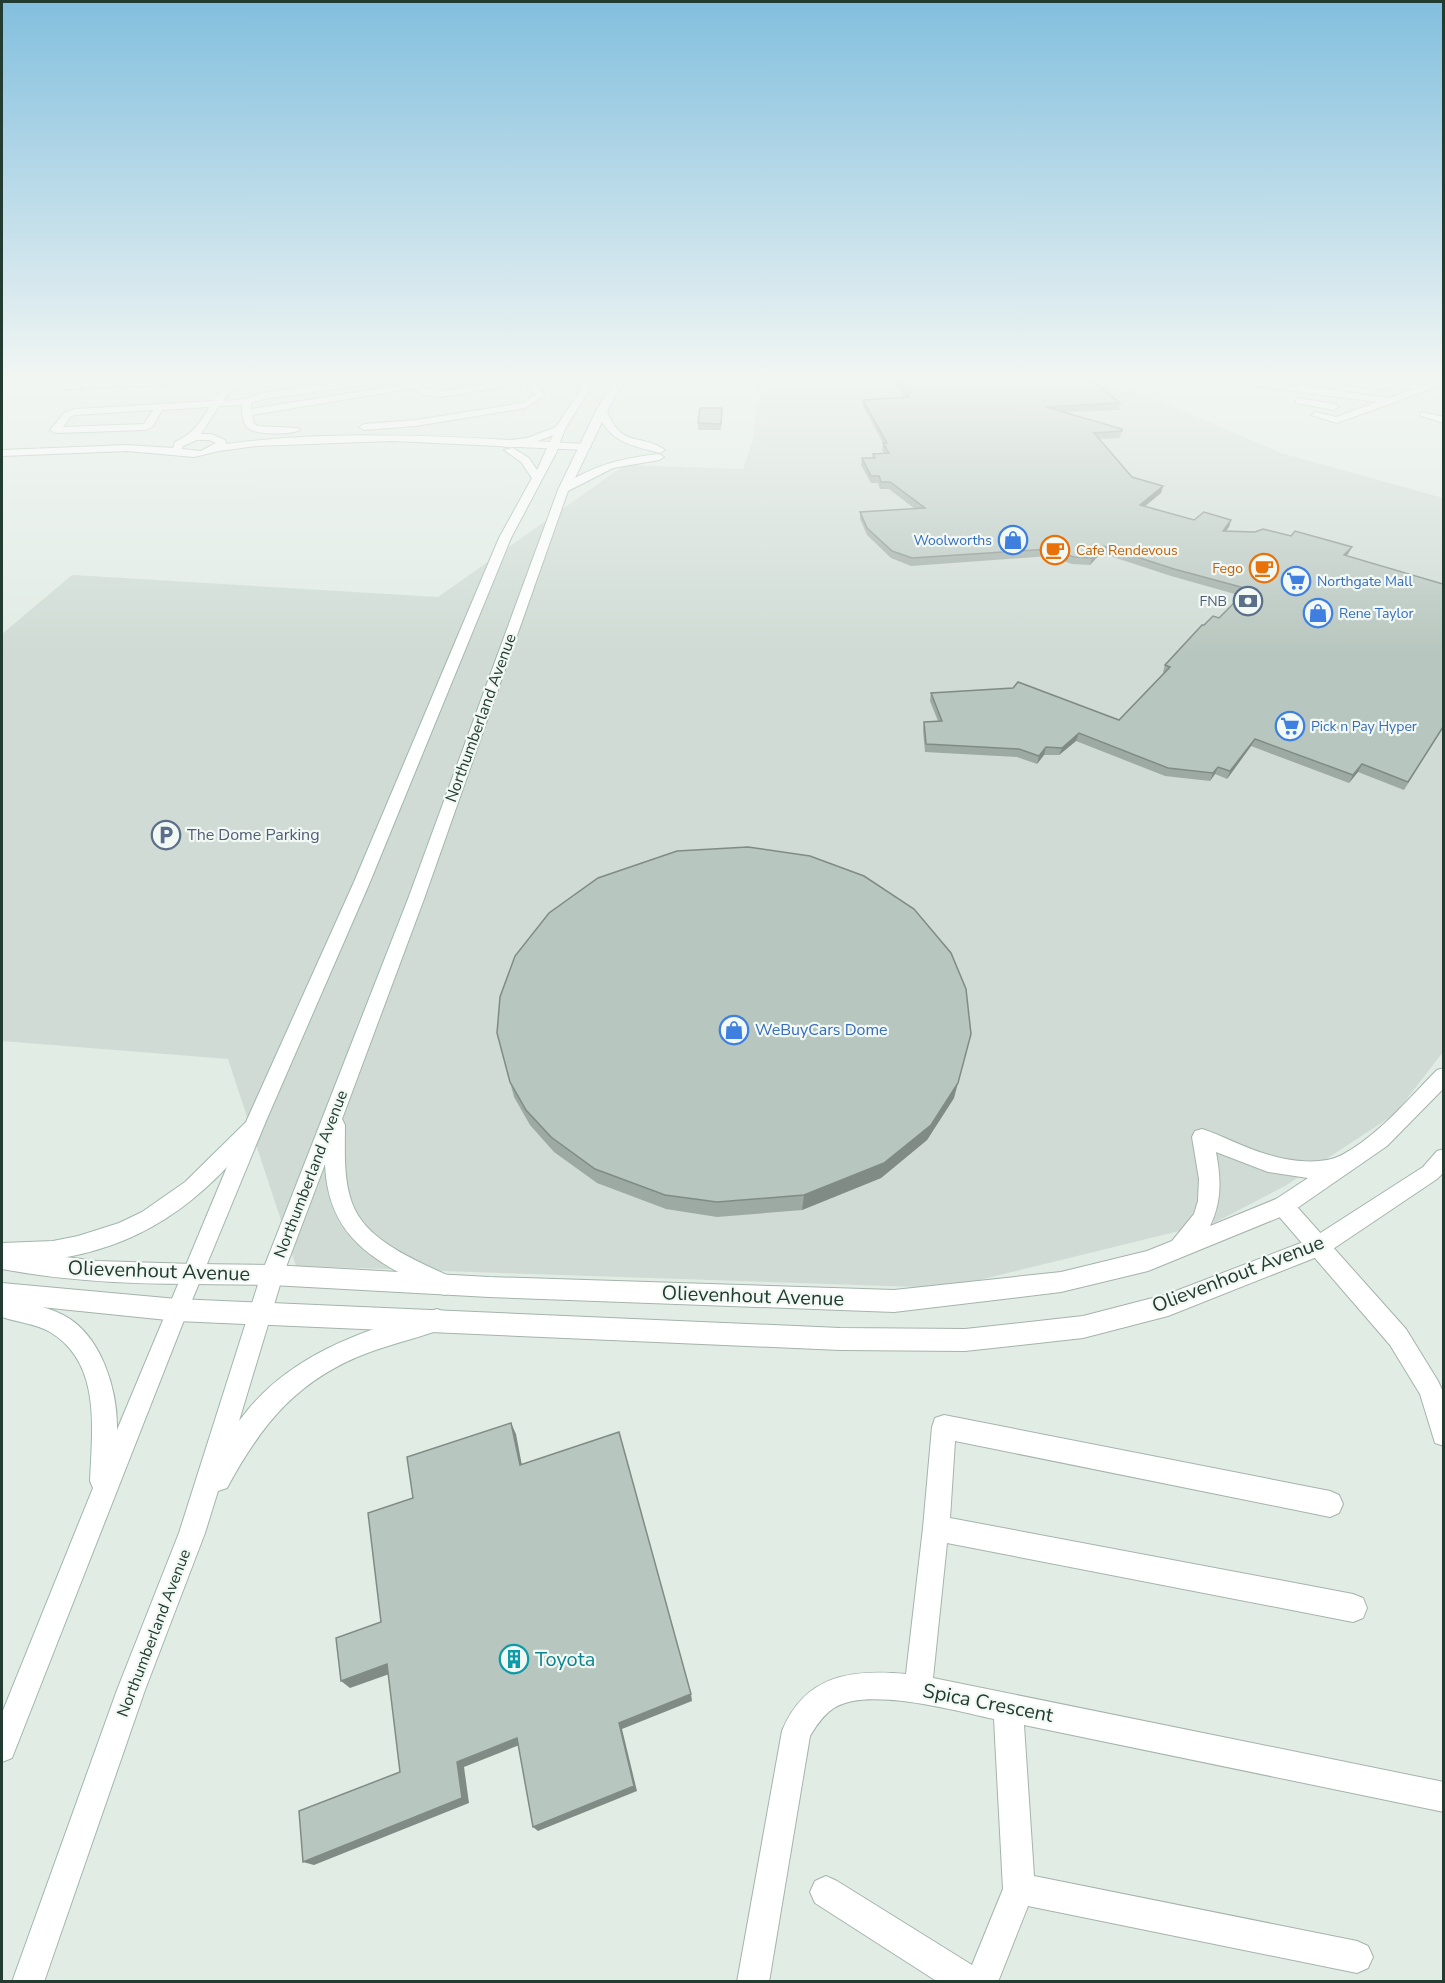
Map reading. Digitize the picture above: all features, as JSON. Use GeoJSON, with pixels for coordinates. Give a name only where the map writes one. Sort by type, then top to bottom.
{"type":"FeatureCollection","features":[{"type":"Feature","properties":{"kind":"street"},"geometry":{"type":"LineString","coordinates":[[531,470],[537,478]]}},
{"type":"Feature","properties":{"kind":"street"},"geometry":{"type":"LineString","coordinates":[[2,1748],[103,1491],[256,1121],[362,882],[505,538],[542,470]]}},
{"type":"Feature","properties":{"kind":"street","name":"Northumberland Avenue"},"geometry":{"type":"LineString","coordinates":[[28,1982],[131,1690],[192,1533],[272,1275],[416,899],[563,490],[574,470]]}},
{"type":"Feature","properties":{"kind":"street"},"geometry":{"type":"LineString","coordinates":[[563,490],[595,470]]}},
{"type":"Feature","properties":{"kind":"street","name":"Olievenhout Avenue"},"geometry":{"type":"LineString","coordinates":[[2,1259],[35,1266],[134,1274],[272,1275],[445,1285],[894,1301],[1061,1282],[1148,1262],[1283,1206],[1380,1140],[1443,1075]]}},
{"type":"Feature","properties":{"kind":"street"},"geometry":{"type":"LineString","coordinates":[[335,1114],[337,1187],[346,1213],[358,1232],[387,1256],[445,1285]]}},
{"type":"Feature","properties":{"kind":"street"},"geometry":{"type":"LineString","coordinates":[[2,1253],[35,1254],[74,1249],[100,1242],[123,1232],[172,1204],[193,1187],[256,1121]]}},
{"type":"Feature","properties":{"kind":"street"},"geometry":{"type":"LineString","coordinates":[[1179,1249],[1202,1220],[1209,1198],[1209,1165],[1202,1137],[1247,1157],[1287,1169],[1323,1169],[1346,1163]]}},
{"type":"Feature","properties":{"kind":"street","name":"Olievenhout Avenue"},"geometry":{"type":"LineString","coordinates":[[2,1293],[177,1310],[831,1339],[965,1340],[1083,1327],[1168,1305],[1319,1246],[1430,1173],[1443,1157]]}},
{"type":"Feature","properties":{"kind":"street"},"geometry":{"type":"LineString","coordinates":[[1283,1206],[1398,1337],[1430,1389],[1443,1434]]}},
{"type":"Feature","properties":{"kind":"street"},"geometry":{"type":"LineString","coordinates":[[2,1307],[57,1323],[85,1349],[97,1376],[105,1411],[103,1491]]}},
{"type":"Feature","properties":{"kind":"street"},"geometry":{"type":"LineString","coordinates":[[192,1533],[242,1434],[263,1408],[297,1376],[330,1355],[372,1338],[437,1320]]}},
{"type":"Feature","properties":{"kind":"street"},"geometry":{"type":"LineString","coordinates":[[918,1689],[936,1527],[944,1426],[1330,1504]]}},
{"type":"Feature","properties":{"kind":"street"},"geometry":{"type":"LineString","coordinates":[[936,1527],[1353,1608]]}},
{"type":"Feature","properties":{"kind":"street","name":"Spica Crescent"},"geometry":{"type":"LineString","coordinates":[[753,1982],[796,1731],[813,1707],[836,1691],[862,1685],[918,1689],[1443,1797]]}},
{"type":"Feature","properties":{"kind":"street"},"geometry":{"type":"LineString","coordinates":[[981,1982],[1019,1888],[1008,1706]]}},
{"type":"Feature","properties":{"kind":"street"},"geometry":{"type":"LineString","coordinates":[[1019,1888],[1357,1957]]}},
{"type":"Feature","properties":{"kind":"street"},"geometry":{"type":"LineString","coordinates":[[826,1892],[968,1982]]}},
{"type":"Feature","properties":{"kind":"shaded area"},"geometry":{"type":"Polygon","coordinates":[[[619,470],[1341,470],[1443,498],[1443,1052],[1395,1114],[1285,1186],[1216,1222],[946,1288],[296,1266],[228,1059],[2,1041],[2,634],[72,575],[438,597],[619,470]]]}},
{"type":"Feature","properties":{"kind":"building","name":"Northgate Mall"},"geometry":{"type":"Polygon","coordinates":[[[868,470],[1126,470],[1132,477],[1163,486],[1140,505],[1194,520],[1204,512],[1231,520],[1223,531],[1255,532],[1263,529],[1291,536],[1295,531],[1352,547],[1344,555],[1443,584],[1443,727],[1408,782],[1362,764],[1353,775],[1255,739],[1230,771],[1218,767],[1213,773],[1168,768],[1079,733],[1062,748],[1046,747],[1039,756],[1019,749],[926,744],[924,722],[942,721],[931,693],[1013,688],[1018,682],[1119,720],[1170,667],[1165,665],[1202,625],[1213,616],[1219,618],[1248,589],[1174,569],[1103,546],[1092,558],[1074,557],[1050,549],[912,558],[892,551],[867,528],[860,512],[925,508],[890,482],[881,482],[879,476],[871,476],[868,470]]]}},
{"type":"Feature","properties":{"kind":"building","name":"WeBuyCars Dome"},"geometry":{"type":"Polygon","coordinates":[[[748,847],[810,856],[864,876],[914,909],[951,953],[966,989],[971,1034],[958,1083],[931,1125],[884,1163],[804,1195],[717,1202],[665,1195],[595,1169],[551,1137],[526,1110],[510,1082],[497,1033],[500,997],[515,956],[549,913],[598,878],[677,851],[748,847]]]}},
{"type":"Feature","properties":{"kind":"building","name":"Toyota"},"geometry":{"type":"Polygon","coordinates":[[[511,1423],[520,1465],[619,1432],[691,1694],[619,1723],[634,1786],[533,1827],[517,1738],[457,1762],[462,1798],[303,1862],[299,1811],[400,1772],[387,1664],[341,1681],[336,1638],[381,1622],[368,1513],[413,1498],[407,1457],[511,1423]]]}},
{"type":"Feature","properties":{"kind":"place","name":"Woolworths"},"geometry":{"type":"Point","coordinates":[1013,540]}},
{"type":"Feature","properties":{"kind":"place","name":"Cafe Rendevous"},"geometry":{"type":"Point","coordinates":[1055,550]}},
{"type":"Feature","properties":{"kind":"place","name":"Fego"},"geometry":{"type":"Point","coordinates":[1264,568]}},
{"type":"Feature","properties":{"kind":"place","name":"Northgate Mall"},"geometry":{"type":"Point","coordinates":[1296,581]}},
{"type":"Feature","properties":{"kind":"place","name":"FNB"},"geometry":{"type":"Point","coordinates":[1248,601]}},
{"type":"Feature","properties":{"kind":"place","name":"Rene Taylor"},"geometry":{"type":"Point","coordinates":[1318,613]}},
{"type":"Feature","properties":{"kind":"place","name":"Pick n Pay Hyper"},"geometry":{"type":"Point","coordinates":[1290,726]}},
{"type":"Feature","properties":{"kind":"place","name":"The Dome Parking"},"geometry":{"type":"Point","coordinates":[166,835]}},
{"type":"Feature","properties":{"kind":"place","name":"WeBuyCars Dome"},"geometry":{"type":"Point","coordinates":[734,1030]}},
{"type":"Feature","properties":{"kind":"place","name":"Toyota"},"geometry":{"type":"Point","coordinates":[514,1659]}}]}
